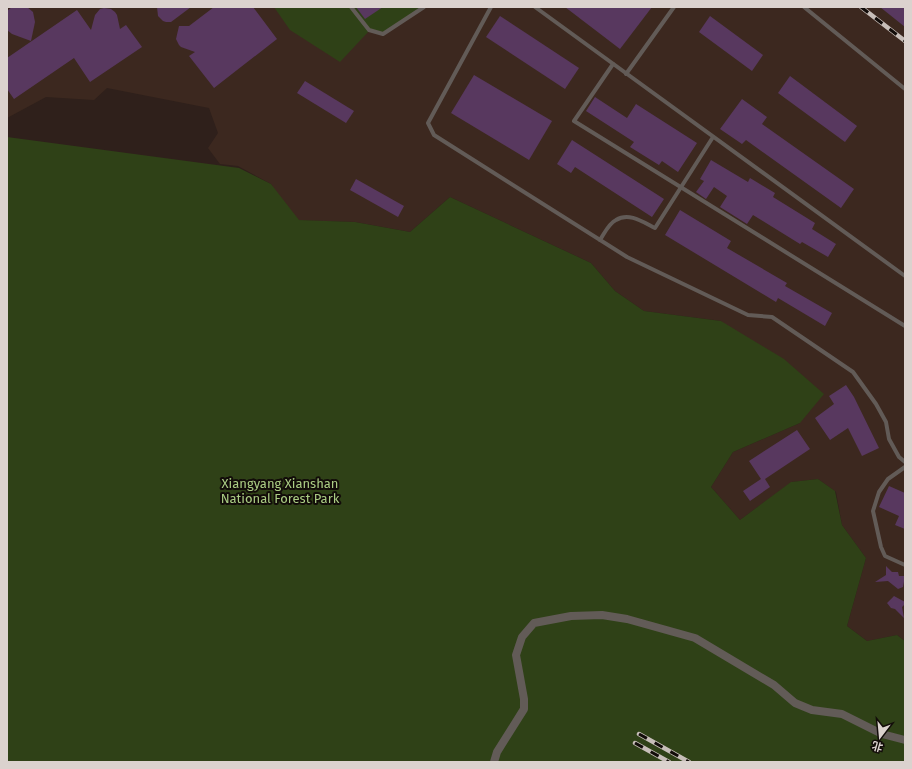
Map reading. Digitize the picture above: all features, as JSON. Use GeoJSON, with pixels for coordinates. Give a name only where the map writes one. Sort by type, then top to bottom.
{"type":"FeatureCollection","features":[{"type":"Feature","properties":{"kind":"street"},"geometry":{"type":"LineString","coordinates":[[494,762],[497,752],[524,709],[524,699],[516,655],[522,637],[534,623],[571,616],[602,615],[627,619],[695,638],[774,685],[795,703],[812,710],[842,714],[882,734],[905,740]]}},
{"type":"Feature","properties":{"kind":"lane"},"geometry":{"type":"LineString","coordinates":[[351,7],[369,30],[383,34],[424,7]]}},
{"type":"Feature","properties":{"kind":"lane"},"geometry":{"type":"LineString","coordinates":[[491,7],[428,123],[434,135],[626,257],[748,315],[772,317],[853,372],[876,404],[886,422],[889,439],[899,457],[905,462]]}},
{"type":"Feature","properties":{"kind":"lane"},"geometry":{"type":"LineString","coordinates":[[535,7],[905,276]]}},
{"type":"Feature","properties":{"kind":"lane"},"geometry":{"type":"LineString","coordinates":[[626,74],[674,7]]}},
{"type":"Feature","properties":{"kind":"lane"},"geometry":{"type":"LineString","coordinates":[[804,7],[905,89]]}},
{"type":"Feature","properties":{"kind":"lane"},"geometry":{"type":"LineString","coordinates":[[613,64],[574,120],[905,326]]}},
{"type":"Feature","properties":{"kind":"lane"},"geometry":{"type":"LineString","coordinates":[[600,240],[614,220],[627,216],[655,228],[713,137]]}},
{"type":"Feature","properties":{"kind":"lane"},"geometry":{"type":"LineString","coordinates":[[905,467],[888,479],[879,492],[873,512],[881,547],[885,556],[905,565]]}},
{"type":"Feature","properties":{"kind":"shaded area"},"geometry":{"type":"Polygon","coordinates":[[[7,7],[905,7],[905,641],[897,635],[867,641],[847,626],[866,558],[842,525],[836,492],[818,479],[792,482],[740,520],[711,487],[733,452],[800,423],[721,321],[644,311],[615,291],[591,263],[450,197],[410,232],[355,222],[291,220],[271,184],[238,166],[220,164],[208,148],[218,133],[209,108],[107,88],[94,100],[46,97],[7,118],[7,7]]]}},
{"type":"Feature","properties":{"kind":"green space"},"geometry":{"type":"Polygon","coordinates":[[[274,7],[424,7],[383,34],[369,31],[340,62],[290,30],[274,7]]]}},
{"type":"Feature","properties":{"kind":"green space","name":"Xiangyang Xianshan National Forest Park"},"geometry":{"type":"Polygon","coordinates":[[[7,137],[239,168],[271,184],[299,220],[355,222],[410,232],[450,197],[591,263],[615,291],[644,311],[721,321],[784,359],[824,394],[800,423],[733,452],[711,487],[740,520],[791,482],[818,479],[835,491],[842,525],[866,558],[847,626],[867,641],[897,635],[905,641],[905,762],[7,762],[7,137]]]}},
{"type":"Feature","properties":{"kind":"building"},"geometry":{"type":"Polygon","coordinates":[[[12,7],[27,7],[33,12],[35,22],[31,41],[12,34],[7,30],[7,11],[12,7]]]}},
{"type":"Feature","properties":{"kind":"building"},"geometry":{"type":"Polygon","coordinates":[[[157,7],[191,7],[171,22],[166,22],[158,16],[157,7]]]}},
{"type":"Feature","properties":{"kind":"building"},"geometry":{"type":"Polygon","coordinates":[[[214,7],[253,7],[277,39],[214,88],[189,56],[195,52],[181,47],[176,39],[179,26],[189,26],[214,7]]]}},
{"type":"Feature","properties":{"kind":"building"},"geometry":{"type":"Polygon","coordinates":[[[356,7],[383,7],[365,19],[356,7]]]}},
{"type":"Feature","properties":{"kind":"building"},"geometry":{"type":"Polygon","coordinates":[[[565,7],[652,7],[620,49],[565,7]]]}},
{"type":"Feature","properties":{"kind":"building"},"geometry":{"type":"Polygon","coordinates":[[[880,7],[905,7],[905,27],[880,7]]]}},
{"type":"Feature","properties":{"kind":"building"},"geometry":{"type":"Polygon","coordinates":[[[100,9],[111,9],[115,12],[120,29],[126,25],[142,47],[90,82],[74,58],[14,99],[7,89],[7,58],[77,10],[91,30],[95,15],[100,9]]]}},
{"type":"Feature","properties":{"kind":"building"},"geometry":{"type":"Polygon","coordinates":[[[500,16],[579,68],[565,89],[486,37],[500,16]]]}},
{"type":"Feature","properties":{"kind":"building"},"geometry":{"type":"Polygon","coordinates":[[[710,16],[763,55],[752,71],[699,32],[710,16]]]}},
{"type":"Feature","properties":{"kind":"building"},"geometry":{"type":"Polygon","coordinates":[[[474,75],[552,121],[529,160],[451,113],[474,75]]]}},
{"type":"Feature","properties":{"kind":"building"},"geometry":{"type":"Polygon","coordinates":[[[790,76],[857,126],[845,142],[778,93],[790,76]]]}},
{"type":"Feature","properties":{"kind":"building"},"geometry":{"type":"Polygon","coordinates":[[[305,81],[354,111],[346,123],[297,93],[305,81]]]}},
{"type":"Feature","properties":{"kind":"building"},"geometry":{"type":"Polygon","coordinates":[[[595,97],[627,118],[636,104],[697,143],[678,172],[662,161],[659,165],[630,147],[634,142],[586,111],[595,97]]]}},
{"type":"Feature","properties":{"kind":"building"},"geometry":{"type":"Polygon","coordinates":[[[742,99],[767,117],[762,124],[854,189],[841,208],[746,140],[742,144],[720,129],[742,99]]]}},
{"type":"Feature","properties":{"kind":"building"},"geometry":{"type":"Polygon","coordinates":[[[572,140],[664,199],[652,217],[575,167],[571,173],[557,164],[572,140]]]}},
{"type":"Feature","properties":{"kind":"building"},"geometry":{"type":"Polygon","coordinates":[[[711,160],[748,182],[750,178],[775,193],[773,197],[815,223],[812,229],[836,244],[828,257],[802,242],[800,244],[753,215],[747,224],[720,207],[727,196],[714,187],[706,199],[696,192],[704,181],[700,179],[711,160]]]}},
{"type":"Feature","properties":{"kind":"building"},"geometry":{"type":"Polygon","coordinates":[[[356,179],[404,206],[398,217],[350,190],[356,179]]]}},
{"type":"Feature","properties":{"kind":"building"},"geometry":{"type":"Polygon","coordinates":[[[680,210],[731,241],[727,248],[787,283],[785,286],[832,313],[825,326],[778,298],[776,302],[665,235],[680,210]]]}},
{"type":"Feature","properties":{"kind":"building"},"geometry":{"type":"Polygon","coordinates":[[[846,385],[854,397],[879,448],[862,456],[848,428],[830,440],[815,418],[834,404],[829,396],[846,385]]]}},
{"type":"Feature","properties":{"kind":"building"},"geometry":{"type":"Polygon","coordinates":[[[797,430],[810,449],[765,479],[770,487],[750,501],[743,491],[761,479],[749,461],[797,430]]]}},
{"type":"Feature","properties":{"kind":"building"},"geometry":{"type":"Polygon","coordinates":[[[889,486],[905,493],[905,529],[895,525],[899,516],[879,507],[889,486]]]}},
{"type":"Feature","properties":{"kind":"building"},"geometry":{"type":"Polygon","coordinates":[[[886,566],[892,572],[898,572],[899,576],[905,576],[903,587],[898,589],[888,581],[875,582],[886,575],[886,566]]]}},
{"type":"Feature","properties":{"kind":"building"},"geometry":{"type":"Polygon","coordinates":[[[894,596],[905,602],[902,607],[904,618],[887,603],[894,596]]]}},
{"type":"Feature","properties":{"kind":"railway"},"geometry":{"type":"LineString","coordinates":[[861,7],[905,41]]}},
{"type":"Feature","properties":{"kind":"railway"},"geometry":{"type":"LineString","coordinates":[[639,734],[689,762]]}},
{"type":"Feature","properties":{"kind":"railway"},"geometry":{"type":"LineString","coordinates":[[635,743],[669,762]]}}]}
